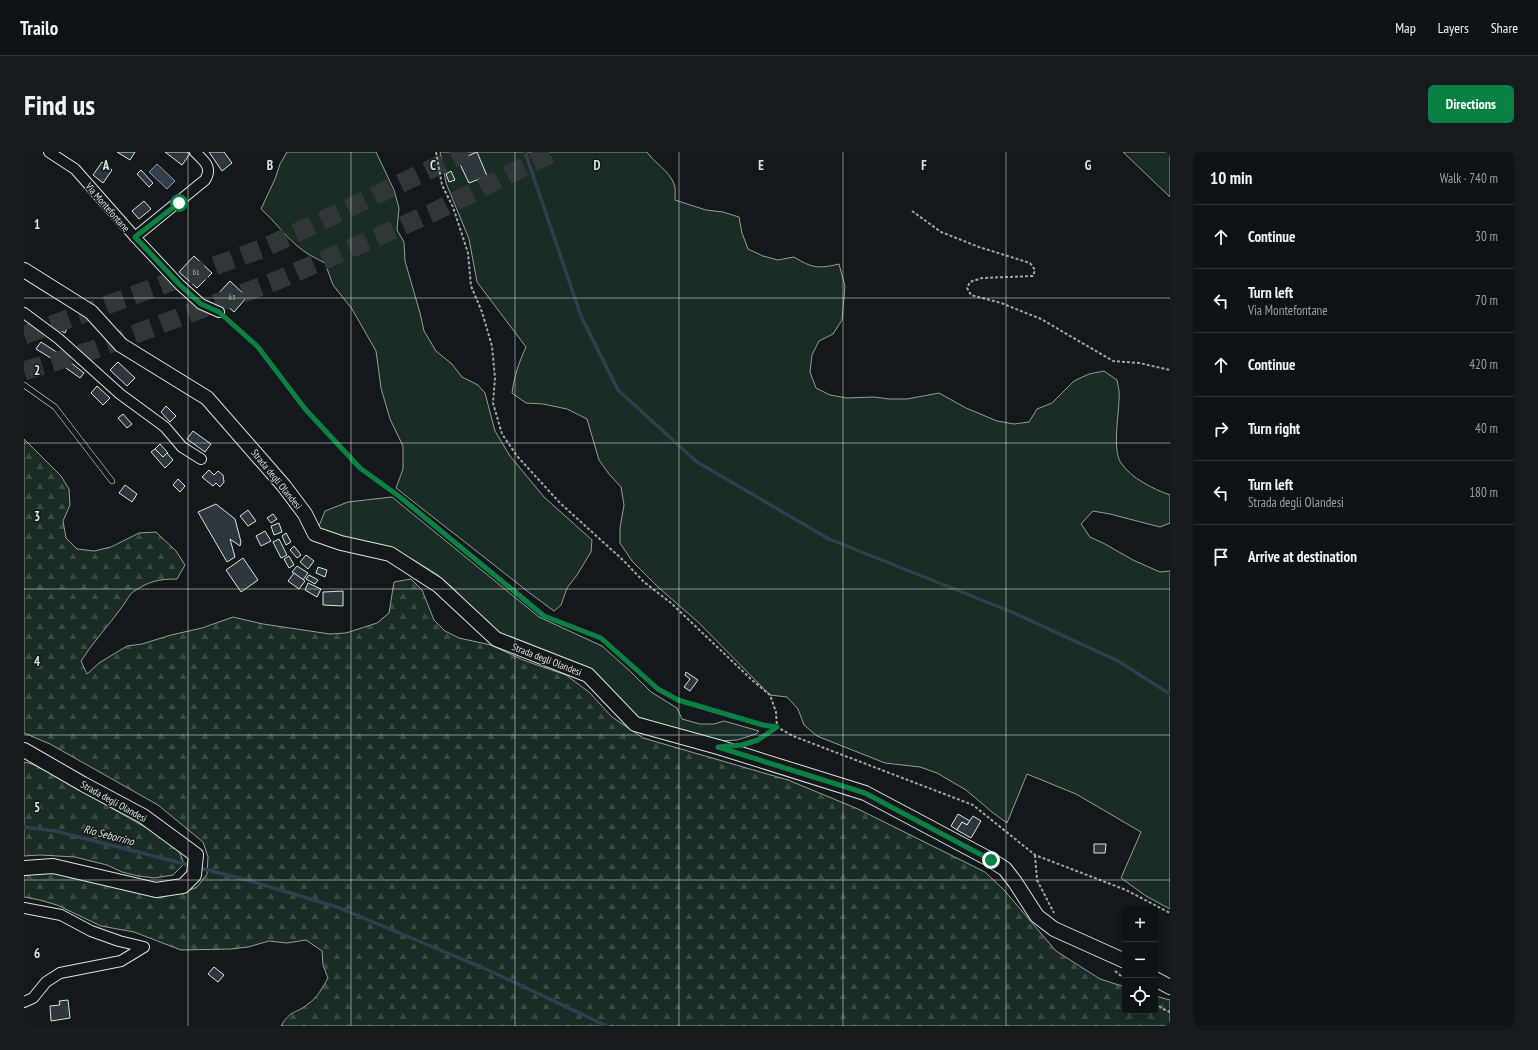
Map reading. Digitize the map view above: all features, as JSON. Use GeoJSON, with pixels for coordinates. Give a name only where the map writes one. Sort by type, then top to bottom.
{"type":"FeatureCollection","features":[{"type":"Feature","properties":{"kind":"main road","name":"Strada degli Olandesi"},"geometry":{"type":"LineString","coordinates":[[24,270],[91,312],[121,345],[207,398],[284,486],[305,514],[315,534],[341,543],[390,554],[438,585],[496,639],[588,675],[635,724],[718,747],[865,793],[991,860],[1005,869],[1037,916],[1054,929],[1122,960]]}},
{"type":"Feature","properties":{"kind":"main road","name":"Strada degli Olandesi"},"geometry":{"type":"LineString","coordinates":[[24,750],[143,816],[196,855],[194,875],[183,886],[156,890],[52,866],[24,868]]}},
{"type":"Feature","properties":{"kind":"main road"},"geometry":{"type":"LineString","coordinates":[[1158,981],[1170,987]]}},
{"type":"Feature","properties":{"kind":"street","name":"Via Montefontane"},"geometry":{"type":"LineString","coordinates":[[48,152],[75,169],[180,285],[201,304],[219,312]]}},
{"type":"Feature","properties":{"kind":"street"},"geometry":{"type":"LineString","coordinates":[[135,237],[179,203],[205,180],[208,167],[206,162],[194,152]]}},
{"type":"Feature","properties":{"kind":"street"},"geometry":{"type":"LineString","coordinates":[[24,314],[59,339],[120,394],[165,427],[182,447],[201,459]]}},
{"type":"Feature","properties":{"kind":"street"},"geometry":{"type":"LineString","coordinates":[[24,908],[61,915],[91,931],[119,941],[144,947],[121,960],[60,974],[46,982],[33,998],[24,1002]]}},
{"type":"Feature","properties":{"kind":"lane"},"geometry":{"type":"LineString","coordinates":[[24,385],[55,407],[112,481]]}},
{"type":"Feature","properties":{"kind":"path"},"geometry":{"type":"LineString","coordinates":[[436,152],[442,185],[453,207],[468,253],[472,286],[482,312],[492,346],[495,378],[493,403],[502,434],[517,456],[560,503],[624,560],[644,582],[671,603],[753,681],[770,695],[776,712],[777,727]]}},
{"type":"Feature","properties":{"kind":"path"},"geometry":{"type":"LineString","coordinates":[[912,211],[941,232],[1030,263],[1035,270],[1033,276],[982,278],[970,282],[967,288],[971,294],[1001,303],[1041,319],[1113,361],[1138,363],[1170,370]]}},
{"type":"Feature","properties":{"kind":"path"},"geometry":{"type":"LineString","coordinates":[[219,312],[258,347],[306,410],[360,468],[406,502],[544,616],[601,638],[658,689],[678,700],[763,725],[777,727],[793,736],[973,805],[1036,855],[1126,890],[1170,913]]}},
{"type":"Feature","properties":{"kind":"path"},"geometry":{"type":"LineString","coordinates":[[742,745],[758,740],[777,727]]}},
{"type":"Feature","properties":{"kind":"path"},"geometry":{"type":"LineString","coordinates":[[1036,855],[1037,880],[1058,918]]}},
{"type":"Feature","properties":{"kind":"path"},"geometry":{"type":"LineString","coordinates":[[1158,1005],[1170,1012]]}},
{"type":"Feature","properties":{"kind":"green space"},"geometry":{"type":"Polygon","coordinates":[[[287,152],[376,152],[394,190],[399,208],[397,230],[404,242],[405,261],[424,331],[436,351],[452,364],[462,377],[478,385],[485,393],[495,431],[510,456],[544,497],[592,540],[591,552],[567,588],[561,605],[554,611],[396,488],[403,469],[403,446],[390,419],[381,388],[376,351],[352,309],[333,285],[325,263],[306,253],[296,245],[261,209],[275,179],[280,164],[287,152]]]}},
{"type":"Feature","properties":{"kind":"green space"},"geometry":{"type":"Polygon","coordinates":[[[440,152],[647,152],[672,179],[675,187],[675,200],[706,210],[723,212],[739,217],[742,233],[748,249],[763,256],[778,260],[794,257],[811,265],[820,267],[839,264],[845,286],[842,320],[833,334],[819,341],[812,355],[810,372],[816,388],[830,395],[847,398],[874,397],[907,399],[939,393],[966,408],[997,421],[1014,424],[1029,422],[1037,409],[1052,403],[1074,381],[1089,374],[1104,371],[1117,380],[1119,394],[1116,441],[1118,457],[1125,468],[1136,478],[1157,490],[1170,495],[1170,523],[1160,527],[1093,511],[1081,524],[1090,537],[1133,560],[1160,572],[1170,571],[1170,909],[1146,896],[1121,878],[1141,832],[1076,794],[1027,774],[1007,823],[966,790],[937,773],[920,767],[885,763],[817,736],[804,725],[798,709],[787,697],[770,695],[698,622],[659,588],[632,561],[620,543],[620,528],[624,505],[621,487],[599,460],[587,419],[567,409],[543,404],[526,403],[512,393],[517,370],[526,347],[477,282],[469,239],[446,183],[440,152]]]}},
{"type":"Feature","properties":{"kind":"green space"},"geometry":{"type":"Polygon","coordinates":[[[1123,152],[1170,152],[1170,197],[1123,152]]]}},
{"type":"Feature","properties":{"kind":"green space"},"geometry":{"type":"Polygon","coordinates":[[[24,439],[61,476],[69,489],[70,505],[63,521],[66,538],[77,549],[94,551],[111,547],[139,533],[156,532],[176,551],[185,565],[177,579],[154,581],[144,585],[132,593],[81,661],[87,674],[99,663],[127,646],[142,644],[171,635],[202,628],[233,617],[263,624],[330,634],[346,633],[377,623],[389,613],[394,582],[411,579],[422,590],[434,620],[445,631],[459,638],[491,645],[523,660],[566,675],[589,692],[612,717],[643,738],[788,780],[858,809],[985,872],[1004,890],[1056,951],[1100,979],[1122,986],[1122,1014],[1158,1014],[1158,997],[1170,1000],[1170,1026],[281,1026],[291,1014],[304,1007],[314,999],[328,978],[323,965],[322,951],[306,940],[287,943],[269,941],[248,947],[231,949],[181,950],[134,932],[101,926],[57,905],[24,897],[24,876],[48,871],[161,897],[182,893],[197,887],[207,874],[208,857],[203,842],[158,805],[50,744],[24,733],[24,439]]]}},
{"type":"Feature","properties":{"kind":"green space"},"geometry":{"type":"Polygon","coordinates":[[[392,497],[539,617],[602,646],[651,692],[677,708],[682,719],[700,724],[714,724],[724,721],[759,731],[756,734],[737,740],[718,741],[637,719],[614,693],[500,634],[477,615],[454,589],[438,575],[412,559],[381,547],[317,531],[325,511],[348,502],[392,497]]]}},
{"type":"Feature","properties":{"kind":"green space"},"geometry":{"type":"Polygon","coordinates":[[[24,762],[46,771],[159,835],[178,848],[184,864],[173,875],[155,878],[122,872],[107,865],[75,857],[40,855],[24,856],[24,762]]]}},
{"type":"Feature","properties":{"kind":"water"},"geometry":{"type":"Polygon","coordinates":[[[157,164],[175,181],[167,189],[149,172],[157,164]]]}},
{"type":"Feature","properties":{"kind":"building"},"geometry":{"type":"Polygon","coordinates":[[[117,152],[135,152],[130,160],[117,152]]]}},
{"type":"Feature","properties":{"kind":"building"},"geometry":{"type":"Polygon","coordinates":[[[165,152],[187,152],[190,154],[182,165],[165,152]]]}},
{"type":"Feature","properties":{"kind":"building"},"geometry":{"type":"Polygon","coordinates":[[[209,152],[224,152],[232,163],[222,171],[209,152]]]}},
{"type":"Feature","properties":{"kind":"building"},"geometry":{"type":"Polygon","coordinates":[[[477,152],[487,176],[469,183],[458,160],[477,152]]]}},
{"type":"Feature","properties":{"kind":"building"},"geometry":{"type":"Polygon","coordinates":[[[102,162],[112,170],[103,183],[93,175],[102,162]]]}},
{"type":"Feature","properties":{"kind":"building"},"geometry":{"type":"Polygon","coordinates":[[[141,170],[153,183],[149,187],[137,174],[141,170]]]}},
{"type":"Feature","properties":{"kind":"building"},"geometry":{"type":"Polygon","coordinates":[[[451,171],[455,180],[449,182],[446,174],[451,171]]]}},
{"type":"Feature","properties":{"kind":"building"},"geometry":{"type":"Polygon","coordinates":[[[144,201],[151,209],[139,219],[132,211],[144,201]]]}},
{"type":"Feature","properties":{"kind":"building"},"geometry":{"type":"Polygon","coordinates":[[[194,256],[212,273],[197,288],[179,272],[194,256]]]}},
{"type":"Feature","properties":{"kind":"building"},"geometry":{"type":"Polygon","coordinates":[[[230,281],[247,297],[234,312],[216,296],[230,281]]]}},
{"type":"Feature","properties":{"kind":"building"},"geometry":{"type":"Polygon","coordinates":[[[55,320],[68,326],[65,333],[52,326],[55,320]]]}},
{"type":"Feature","properties":{"kind":"building"},"geometry":{"type":"Polygon","coordinates":[[[41,342],[58,353],[54,360],[36,349],[41,342]]]}},
{"type":"Feature","properties":{"kind":"building"},"geometry":{"type":"Polygon","coordinates":[[[70,362],[84,373],[80,378],[66,368],[70,362]]]}},
{"type":"Feature","properties":{"kind":"building"},"geometry":{"type":"Polygon","coordinates":[[[118,362],[135,378],[127,386],[110,370],[118,362]]]}},
{"type":"Feature","properties":{"kind":"building"},"geometry":{"type":"Polygon","coordinates":[[[97,386],[110,398],[103,405],[91,393],[97,386]]]}},
{"type":"Feature","properties":{"kind":"building"},"geometry":{"type":"Polygon","coordinates":[[[166,406],[176,416],[170,422],[161,412],[166,406]]]}},
{"type":"Feature","properties":{"kind":"building"},"geometry":{"type":"Polygon","coordinates":[[[123,414],[132,424],[127,428],[118,418],[123,414]]]}},
{"type":"Feature","properties":{"kind":"building"},"geometry":{"type":"Polygon","coordinates":[[[193,431],[211,444],[205,452],[187,439],[193,431]]]}},
{"type":"Feature","properties":{"kind":"building"},"geometry":{"type":"Polygon","coordinates":[[[160,444],[168,453],[163,457],[155,449],[160,444]]]}},
{"type":"Feature","properties":{"kind":"building"},"geometry":{"type":"Polygon","coordinates":[[[155,449],[163,457],[167,453],[173,460],[165,468],[151,452],[155,449]]]}},
{"type":"Feature","properties":{"kind":"building"},"geometry":{"type":"Polygon","coordinates":[[[209,470],[214,475],[218,471],[223,475],[224,482],[220,487],[216,483],[213,486],[202,477],[209,470]]]}},
{"type":"Feature","properties":{"kind":"building"},"geometry":{"type":"Polygon","coordinates":[[[178,479],[185,486],[180,492],[173,485],[178,479]]]}},
{"type":"Feature","properties":{"kind":"building"},"geometry":{"type":"Polygon","coordinates":[[[125,485],[137,494],[132,502],[119,493],[125,485]]]}},
{"type":"Feature","properties":{"kind":"building"},"geometry":{"type":"Polygon","coordinates":[[[216,504],[235,519],[241,542],[240,546],[230,539],[235,557],[227,562],[198,512],[216,504]]]}},
{"type":"Feature","properties":{"kind":"building"},"geometry":{"type":"Polygon","coordinates":[[[248,510],[256,521],[248,526],[240,516],[248,510]]]}},
{"type":"Feature","properties":{"kind":"building"},"geometry":{"type":"Polygon","coordinates":[[[273,514],[277,519],[271,523],[267,518],[273,514]]]}},
{"type":"Feature","properties":{"kind":"building"},"geometry":{"type":"Polygon","coordinates":[[[279,523],[282,532],[274,535],[271,526],[279,523]]]}},
{"type":"Feature","properties":{"kind":"building"},"geometry":{"type":"Polygon","coordinates":[[[265,531],[271,541],[261,546],[256,536],[265,531]]]}},
{"type":"Feature","properties":{"kind":"building"},"geometry":{"type":"Polygon","coordinates":[[[286,533],[291,542],[286,545],[282,536],[286,533]]]}},
{"type":"Feature","properties":{"kind":"building"},"geometry":{"type":"Polygon","coordinates":[[[279,539],[287,555],[281,558],[273,542],[279,539]]]}},
{"type":"Feature","properties":{"kind":"building"},"geometry":{"type":"Polygon","coordinates":[[[294,546],[301,555],[297,558],[290,550],[294,546]]]}},
{"type":"Feature","properties":{"kind":"building"},"geometry":{"type":"Polygon","coordinates":[[[306,555],[314,561],[308,569],[300,562],[306,555]]]}},
{"type":"Feature","properties":{"kind":"building"},"geometry":{"type":"Polygon","coordinates":[[[289,556],[294,565],[289,568],[284,559],[289,556]]]}},
{"type":"Feature","properties":{"kind":"building"},"geometry":{"type":"Polygon","coordinates":[[[243,558],[258,580],[241,592],[226,570],[243,558]]]}},
{"type":"Feature","properties":{"kind":"building"},"geometry":{"type":"Polygon","coordinates":[[[297,566],[308,573],[303,580],[292,572],[297,566]]]}},
{"type":"Feature","properties":{"kind":"building"},"geometry":{"type":"Polygon","coordinates":[[[318,567],[327,570],[325,577],[316,573],[318,567]]]}},
{"type":"Feature","properties":{"kind":"building"},"geometry":{"type":"Polygon","coordinates":[[[294,573],[305,581],[299,589],[288,581],[294,573]]]}},
{"type":"Feature","properties":{"kind":"building"},"geometry":{"type":"Polygon","coordinates":[[[309,575],[318,580],[315,584],[306,579],[309,575]]]}},
{"type":"Feature","properties":{"kind":"building"},"geometry":{"type":"Polygon","coordinates":[[[308,583],[321,589],[317,597],[305,590],[308,583]]]}},
{"type":"Feature","properties":{"kind":"building"},"geometry":{"type":"Polygon","coordinates":[[[343,591],[343,606],[323,605],[323,592],[343,591]]]}},
{"type":"Feature","properties":{"kind":"building"},"geometry":{"type":"Polygon","coordinates":[[[686,672],[698,680],[690,691],[684,687],[690,679],[685,675],[686,672]]]}},
{"type":"Feature","properties":{"kind":"building"},"geometry":{"type":"Polygon","coordinates":[[[958,814],[970,821],[967,825],[962,822],[957,830],[951,826],[958,814]]]}},
{"type":"Feature","properties":{"kind":"building"},"geometry":{"type":"Polygon","coordinates":[[[973,816],[981,821],[971,838],[957,830],[962,822],[967,825],[973,816]]]}},
{"type":"Feature","properties":{"kind":"building"},"geometry":{"type":"Polygon","coordinates":[[[1094,844],[1106,844],[1105,853],[1094,853],[1094,844]]]}},
{"type":"Feature","properties":{"kind":"building"},"geometry":{"type":"Polygon","coordinates":[[[214,967],[224,975],[218,982],[208,974],[214,967]]]}},
{"type":"Feature","properties":{"kind":"building"},"geometry":{"type":"Polygon","coordinates":[[[68,1000],[70,1018],[51,1021],[50,1006],[60,1005],[59,1001],[68,1000]]]}},
{"type":"Feature","properties":{"kind":"waterway"},"geometry":{"type":"LineString","coordinates":[[525,152],[581,316],[618,390],[697,462],[829,539],[1014,613],[1118,661],[1170,694]]}},
{"type":"Feature","properties":{"kind":"waterway","name":"Rio Seborrino"},"geometry":{"type":"LineString","coordinates":[[24,827],[55,831],[189,865]]}},
{"type":"Feature","properties":{"kind":"waterway"},"geometry":{"type":"LineString","coordinates":[[200,868],[247,880],[337,907],[488,970],[607,1026]]}},
{"type":"Feature","properties":{"kind":"tunnel"},"geometry":{"type":"LineString","coordinates":[[24,335],[264,248],[467,152]]}},
{"type":"Feature","properties":{"kind":"tunnel"},"geometry":{"type":"LineString","coordinates":[[24,371],[93,350],[278,280],[434,212],[554,152]]}},
{"type":"Feature","properties":{"kind":"route"},"geometry":{"type":"LineString","coordinates":[[179,203],[135,237],[180,285],[201,304],[219,312],[258,347],[306,410],[360,468],[400,497],[526,599],[544,616],[601,638],[658,689],[678,700],[763,725],[777,727],[758,740],[742,745],[718,747],[865,793],[991,860]]}}]}
